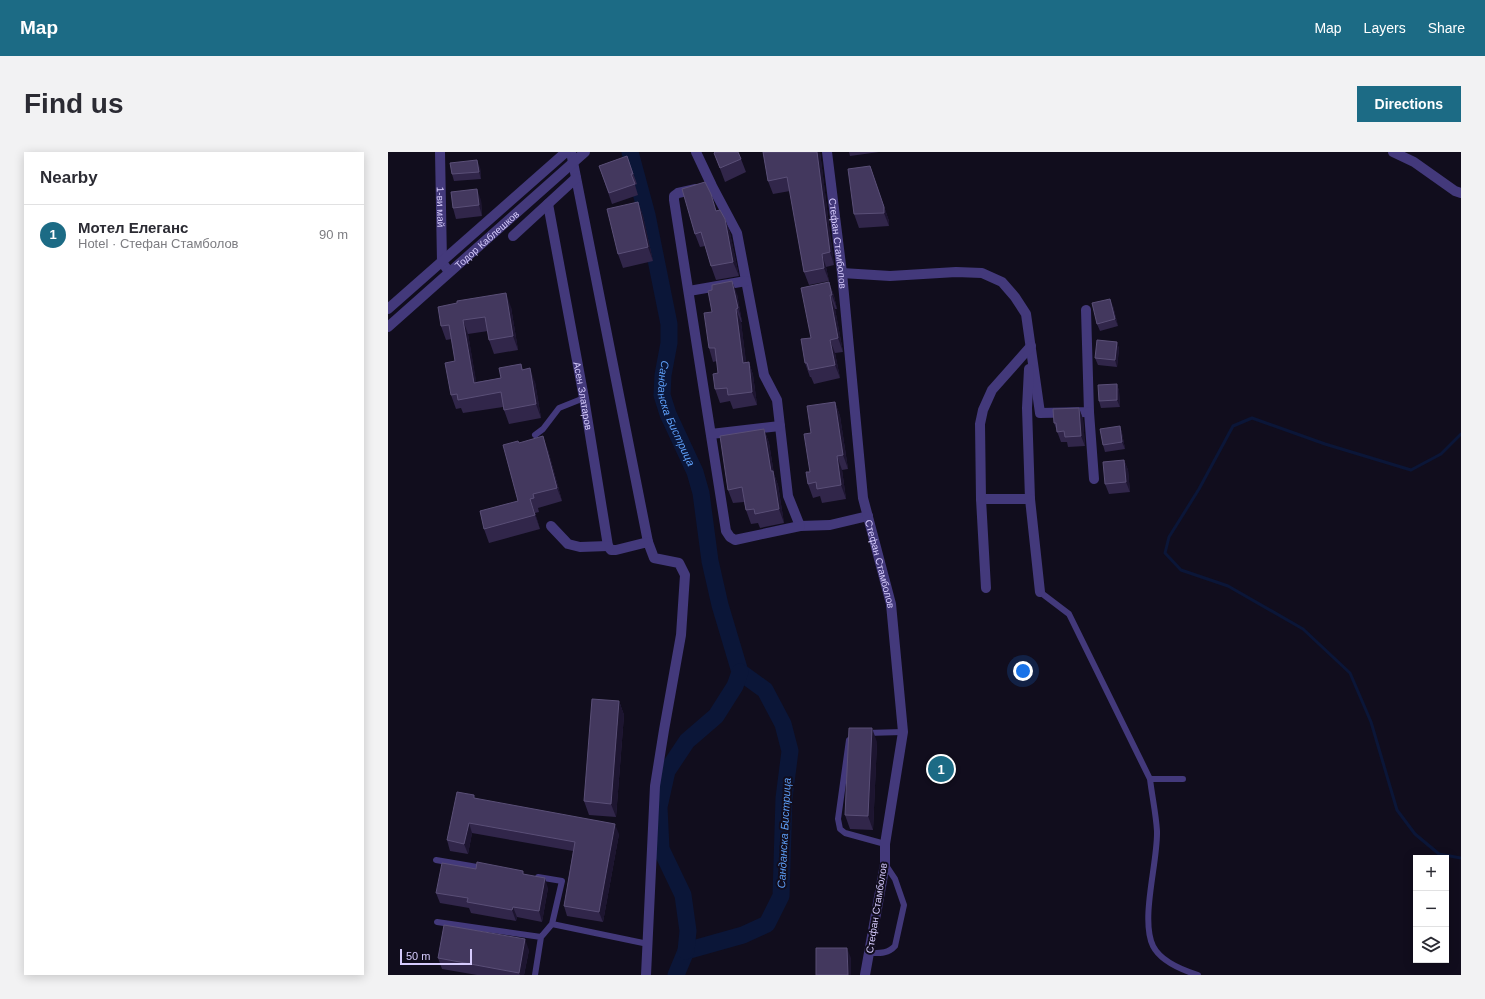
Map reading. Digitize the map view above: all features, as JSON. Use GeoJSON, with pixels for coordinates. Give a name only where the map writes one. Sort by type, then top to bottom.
{"type":"FeatureCollection","features":[{"type":"Feature","properties":{"kind":"street","name":"1-ви май"},"geometry":{"type":"LineString","coordinates":[[440,152],[442,262]]}},
{"type":"Feature","properties":{"kind":"street","name":"Тодор Каблешков"},"geometry":{"type":"LineString","coordinates":[[388,309],[566,152]]}},
{"type":"Feature","properties":{"kind":"street"},"geometry":{"type":"LineString","coordinates":[[571,152],[648,542],[654,558],[679,563],[685,575],[681,635],[655,786],[646,975]]}},
{"type":"Feature","properties":{"kind":"street","name":"Тодор Каблешков"},"geometry":{"type":"LineString","coordinates":[[388,327],[585,152]]}},
{"type":"Feature","properties":{"kind":"street"},"geometry":{"type":"LineString","coordinates":[[696,152],[737,233],[764,375],[777,400],[788,496],[800,526]]}},
{"type":"Feature","properties":{"kind":"street","name":"Стефан Стамболов"},"geometry":{"type":"LineString","coordinates":[[827,152],[842,272],[863,498],[891,604],[903,732],[885,844],[885,864],[865,975]]}},
{"type":"Feature","properties":{"kind":"street"},"geometry":{"type":"LineString","coordinates":[[1393,152],[1414,162],[1455,191],[1461,193]]}},
{"type":"Feature","properties":{"kind":"street"},"geometry":{"type":"LineString","coordinates":[[513,236],[576,178]]}},
{"type":"Feature","properties":{"kind":"street"},"geometry":{"type":"LineString","coordinates":[[712,186],[678,193],[674,196],[674,200],[726,531],[730,537],[735,540],[800,526],[830,525],[868,516]]}},
{"type":"Feature","properties":{"kind":"street","name":"Асен Златаров"},"geometry":{"type":"LineString","coordinates":[[548,204],[584,398],[608,546]]}},
{"type":"Feature","properties":{"kind":"street"},"geometry":{"type":"LineString","coordinates":[[442,262],[449,272]]}},
{"type":"Feature","properties":{"kind":"street"},"geometry":{"type":"LineString","coordinates":[[842,272],[890,276],[956,272],[982,273],[1002,282],[1015,297],[1026,314],[1040,413],[1089,412]]}},
{"type":"Feature","properties":{"kind":"street"},"geometry":{"type":"LineString","coordinates":[[689,291],[746,281]]}},
{"type":"Feature","properties":{"kind":"street"},"geometry":{"type":"LineString","coordinates":[[1086,310],[1089,412],[1094,480]]}},
{"type":"Feature","properties":{"kind":"street"},"geometry":{"type":"LineString","coordinates":[[1031,346],[1027,408],[1030,499],[1040,592]]}},
{"type":"Feature","properties":{"kind":"street"},"geometry":{"type":"LineString","coordinates":[[986,588],[981,499],[980,424],[983,410],[992,390],[1031,346]]}},
{"type":"Feature","properties":{"kind":"street"},"geometry":{"type":"LineString","coordinates":[[711,434],[780,426]]}},
{"type":"Feature","properties":{"kind":"street"},"geometry":{"type":"LineString","coordinates":[[981,499],[1030,499]]}},
{"type":"Feature","properties":{"kind":"street"},"geometry":{"type":"LineString","coordinates":[[551,526],[568,544],[580,547],[608,546],[611,550],[616,550],[648,542]]}},
{"type":"Feature","properties":{"kind":"lane"},"geometry":{"type":"LineString","coordinates":[[535,436],[543,429],[559,408],[584,398]]}},
{"type":"Feature","properties":{"kind":"lane"},"geometry":{"type":"LineString","coordinates":[[1040,592],[1069,614],[1150,779],[1157,831],[1147,926],[1153,946],[1165,959],[1178,969],[1198,975]]}},
{"type":"Feature","properties":{"kind":"lane"},"geometry":{"type":"LineString","coordinates":[[885,844],[845,833],[840,829],[838,819],[849,740],[859,733],[903,732]]}},
{"type":"Feature","properties":{"kind":"lane"},"geometry":{"type":"LineString","coordinates":[[1150,779],[1183,779]]}},
{"type":"Feature","properties":{"kind":"lane"},"geometry":{"type":"LineString","coordinates":[[436,860],[491,869]]}},
{"type":"Feature","properties":{"kind":"lane"},"geometry":{"type":"LineString","coordinates":[[869,953],[884,953],[891,950],[895,946],[904,905],[895,879],[885,864]]}},
{"type":"Feature","properties":{"kind":"lane"},"geometry":{"type":"LineString","coordinates":[[530,876],[562,881],[552,924],[541,937],[535,975]]}},
{"type":"Feature","properties":{"kind":"lane"},"geometry":{"type":"LineString","coordinates":[[437,922],[541,937]]}},
{"type":"Feature","properties":{"kind":"lane"},"geometry":{"type":"LineString","coordinates":[[552,924],[648,944]]}},
{"type":"Feature","properties":{"kind":"building"},"geometry":{"type":"Polygon","coordinates":[[[738,152],[741,159],[720,168],[714,153],[738,152]]]}},
{"type":"Feature","properties":{"kind":"building"},"geometry":{"type":"Polygon","coordinates":[[[763,152],[817,152],[830,252],[822,254],[824,268],[804,272],[787,177],[768,181],[763,152]]]}},
{"type":"Feature","properties":{"kind":"building"},"geometry":{"type":"Polygon","coordinates":[[[627,156],[635,184],[609,193],[599,166],[627,156]]]}},
{"type":"Feature","properties":{"kind":"building"},"geometry":{"type":"Polygon","coordinates":[[[477,160],[479,172],[452,174],[450,163],[477,160]]]}},
{"type":"Feature","properties":{"kind":"building"},"geometry":{"type":"Polygon","coordinates":[[[870,166],[884,207],[884,213],[854,214],[848,169],[870,166]]]}},
{"type":"Feature","properties":{"kind":"building"},"geometry":{"type":"Polygon","coordinates":[[[705,182],[711,194],[716,211],[720,210],[725,219],[733,262],[711,266],[701,232],[695,234],[682,189],[705,182]]]}},
{"type":"Feature","properties":{"kind":"building"},"geometry":{"type":"Polygon","coordinates":[[[477,189],[479,205],[453,208],[451,192],[477,189]]]}},
{"type":"Feature","properties":{"kind":"building"},"geometry":{"type":"Polygon","coordinates":[[[638,202],[648,247],[618,254],[607,209],[638,202]]]}},
{"type":"Feature","properties":{"kind":"building"},"geometry":{"type":"Polygon","coordinates":[[[732,281],[738,308],[736,309],[743,363],[749,362],[752,392],[728,395],[727,388],[715,389],[713,374],[718,373],[715,348],[709,348],[704,313],[712,312],[708,291],[712,290],[712,285],[732,281]]]}},
{"type":"Feature","properties":{"kind":"building"},"geometry":{"type":"Polygon","coordinates":[[[829,282],[838,338],[830,340],[835,365],[809,370],[807,363],[805,363],[801,339],[811,338],[801,288],[829,282]]]}},
{"type":"Feature","properties":{"kind":"building"},"geometry":{"type":"Polygon","coordinates":[[[506,293],[513,336],[489,340],[485,317],[463,320],[474,383],[501,378],[499,368],[521,364],[522,370],[530,368],[536,404],[504,410],[501,392],[458,400],[457,394],[451,395],[445,363],[455,361],[449,325],[441,326],[438,307],[457,303],[457,301],[506,293]]]}},
{"type":"Feature","properties":{"kind":"building"},"geometry":{"type":"Polygon","coordinates":[[[1110,299],[1115,319],[1097,324],[1092,303],[1110,299]]]}},
{"type":"Feature","properties":{"kind":"building"},"geometry":{"type":"Polygon","coordinates":[[[1097,340],[1117,342],[1115,360],[1095,358],[1097,340]]]}},
{"type":"Feature","properties":{"kind":"building"},"geometry":{"type":"Polygon","coordinates":[[[1117,384],[1117,400],[1099,401],[1098,385],[1117,384]]]}},
{"type":"Feature","properties":{"kind":"building"},"geometry":{"type":"Polygon","coordinates":[[[835,402],[843,455],[837,456],[841,485],[817,489],[816,482],[808,484],[806,472],[810,472],[804,434],[811,433],[807,406],[835,402]]]}},
{"type":"Feature","properties":{"kind":"building"},"geometry":{"type":"Polygon","coordinates":[[[1079,408],[1081,436],[1065,437],[1064,431],[1057,432],[1056,423],[1054,423],[1053,409],[1079,408]]]}},
{"type":"Feature","properties":{"kind":"building"},"geometry":{"type":"Polygon","coordinates":[[[1120,426],[1122,442],[1103,445],[1100,429],[1120,426]]]}},
{"type":"Feature","properties":{"kind":"building"},"geometry":{"type":"Polygon","coordinates":[[[764,429],[779,509],[755,514],[754,509],[746,510],[742,487],[728,490],[720,436],[764,429]]]}},
{"type":"Feature","properties":{"kind":"building"},"geometry":{"type":"Polygon","coordinates":[[[543,436],[557,488],[533,494],[534,498],[530,499],[535,515],[484,529],[480,511],[518,501],[503,445],[518,441],[519,443],[543,436]]]}},
{"type":"Feature","properties":{"kind":"building"},"geometry":{"type":"Polygon","coordinates":[[[1124,460],[1126,482],[1105,484],[1103,462],[1124,460]]]}},
{"type":"Feature","properties":{"kind":"building"},"geometry":{"type":"Polygon","coordinates":[[[592,699],[619,701],[611,804],[584,801],[592,699]]]}},
{"type":"Feature","properties":{"kind":"building"},"geometry":{"type":"Polygon","coordinates":[[[849,728],[872,728],[868,816],[845,815],[849,728]]]}},
{"type":"Feature","properties":{"kind":"building"},"geometry":{"type":"Polygon","coordinates":[[[457,792],[474,795],[474,798],[615,824],[599,912],[564,906],[575,842],[469,823],[464,844],[447,840],[457,792]]]}},
{"type":"Feature","properties":{"kind":"building"},"geometry":{"type":"Polygon","coordinates":[[[477,862],[523,871],[523,874],[545,878],[539,911],[513,907],[512,910],[467,902],[468,898],[436,893],[442,863],[476,869],[477,862]]]}},
{"type":"Feature","properties":{"kind":"building"},"geometry":{"type":"Polygon","coordinates":[[[444,925],[525,939],[519,973],[438,958],[444,925]]]}},
{"type":"Feature","properties":{"kind":"building"},"geometry":{"type":"Polygon","coordinates":[[[816,948],[847,948],[848,975],[816,975],[816,948]]]}},
{"type":"Feature","properties":{"kind":"waterway","name":"Санданска Бистрица"},"geometry":{"type":"LineString","coordinates":[[630,152],[647,215],[669,324],[669,343],[663,375],[662,395],[668,414],[695,472],[701,493],[710,561],[720,605],[740,672],[765,690],[783,724],[790,751],[784,798],[781,896],[767,924],[743,935],[686,951],[676,975]]}},
{"type":"Feature","properties":{"kind":"waterway"},"geometry":{"type":"LineString","coordinates":[[1461,434],[1441,454],[1411,470],[1325,444],[1252,418],[1233,426],[1199,489],[1169,537],[1165,553],[1181,570],[1228,586],[1303,629],[1350,673],[1371,722],[1397,810],[1415,834],[1439,854],[1461,858]]}},
{"type":"Feature","properties":{"kind":"waterway","name":"Санданска Бистрица"},"geometry":{"type":"LineString","coordinates":[[686,951],[688,931],[683,895],[661,849],[659,807],[667,771],[687,741],[716,716],[735,686],[740,672]]}},
{"type":"Feature","properties":{"kind":"place","name":"Мотел Елеганс"},"geometry":{"type":"Point","coordinates":[941,769]}}]}
